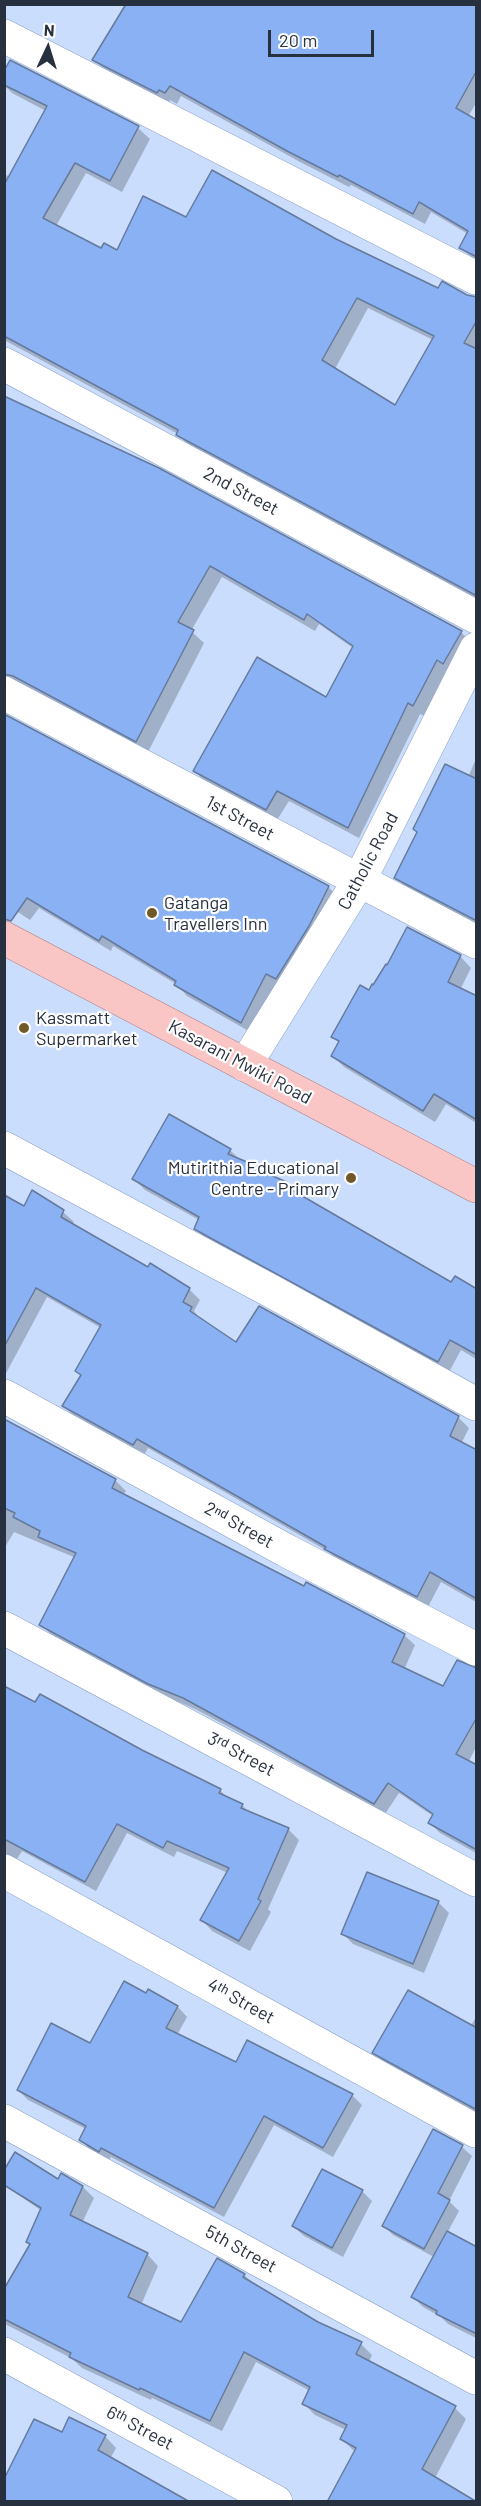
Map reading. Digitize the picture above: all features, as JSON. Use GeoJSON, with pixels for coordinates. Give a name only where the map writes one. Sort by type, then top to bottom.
{"type":"FeatureCollection","features":[{"type":"Feature","properties":{"kind":"main road","name":"Kasarani Mwiki Road"},"geometry":{"type":"LineString","coordinates":[[4,938],[477,1186]]}},
{"type":"Feature","properties":{"kind":"street"},"geometry":{"type":"LineString","coordinates":[[4,36],[477,278]]}},
{"type":"Feature","properties":{"kind":"street","name":"2nd Street"},"geometry":{"type":"LineString","coordinates":[[4,364],[477,617]]}},
{"type":"Feature","properties":{"kind":"street","name":"Catholic Road"},"geometry":{"type":"LineString","coordinates":[[245,1065],[359,881],[477,649]]}},
{"type":"Feature","properties":{"kind":"street","name":"1st Street"},"geometry":{"type":"LineString","coordinates":[[4,693],[477,942]]}},
{"type":"Feature","properties":{"kind":"street"},"geometry":{"type":"LineString","coordinates":[[4,1148],[261,1285],[477,1404]]}},
{"type":"Feature","properties":{"kind":"street","name":"2ⁿᵈ Street"},"geometry":{"type":"LineString","coordinates":[[4,1396],[287,1551],[477,1648]]}},
{"type":"Feature","properties":{"kind":"street","name":"3ʳᵈ Street"},"geometry":{"type":"LineString","coordinates":[[4,1628],[477,1880]]}},
{"type":"Feature","properties":{"kind":"street","name":"4ᵗʰ Street"},"geometry":{"type":"LineString","coordinates":[[4,1871],[477,2131]]}},
{"type":"Feature","properties":{"kind":"street","name":"5th Street"},"geometry":{"type":"LineString","coordinates":[[4,2121],[477,2378]]}},
{"type":"Feature","properties":{"kind":"street","name":"6ᵗʰ Street"},"geometry":{"type":"LineString","coordinates":[[4,2354],[276,2502]]}},
{"type":"Feature","properties":{"kind":"building"},"geometry":{"type":"Polygon","coordinates":[[[126,4],[477,4],[477,70],[456,108],[477,120],[477,257],[459,248],[468,231],[419,202],[413,214],[287,151],[170,86],[165,93],[159,90],[157,93],[92,60],[126,4]]]}},
{"type":"Feature","properties":{"kind":"building"},"geometry":{"type":"Polygon","coordinates":[[[10,60],[139,126],[110,181],[75,163],[43,218],[101,248],[104,243],[117,250],[143,196],[186,217],[212,170],[336,239],[438,288],[442,281],[467,295],[477,297],[477,320],[464,343],[477,349],[477,596],[176,435],[178,430],[4,336],[4,185],[47,106],[4,85],[4,71],[10,60]],[[357,298],[322,360],[395,405],[434,336],[357,298]]]}},
{"type":"Feature","properties":{"kind":"building"},"geometry":{"type":"Polygon","coordinates":[[[4,396],[159,468],[462,631],[443,664],[437,660],[413,706],[408,703],[348,828],[277,791],[266,810],[193,771],[257,657],[326,697],[353,646],[307,614],[304,620],[210,566],[178,622],[194,630],[136,742],[13,676],[4,674],[4,396]]]}},
{"type":"Feature","properties":{"kind":"building"},"geometry":{"type":"Polygon","coordinates":[[[4,714],[329,886],[309,926],[276,979],[266,974],[241,1023],[174,985],[176,981],[102,936],[99,941],[27,898],[11,921],[4,919],[4,714]]]}},
{"type":"Feature","properties":{"kind":"building"},"geometry":{"type":"Polygon","coordinates":[[[445,764],[477,779],[477,921],[394,878],[417,832],[413,829],[445,764]]]}},
{"type":"Feature","properties":{"kind":"building"},"geometry":{"type":"Polygon","coordinates":[[[407,927],[461,955],[448,982],[477,996],[477,1120],[434,1094],[423,1111],[331,1056],[339,1041],[331,1037],[360,985],[369,990],[387,965],[407,927]]]}},
{"type":"Feature","properties":{"kind":"building"},"geometry":{"type":"Polygon","coordinates":[[[169,1114],[231,1149],[228,1154],[254,1165],[253,1168],[287,1182],[285,1186],[451,1282],[455,1276],[477,1289],[477,1355],[450,1340],[438,1362],[194,1229],[199,1217],[132,1179],[169,1114]]]}},
{"type":"Feature","properties":{"kind":"building"},"geometry":{"type":"Polygon","coordinates":[[[32,1190],[64,1210],[61,1217],[148,1267],[150,1263],[190,1288],[183,1302],[192,1307],[190,1311],[236,1342],[259,1306],[459,1416],[450,1436],[477,1450],[477,1599],[430,1572],[417,1597],[324,1549],[326,1547],[137,1439],[133,1445],[62,1406],[81,1375],[75,1371],[101,1325],[36,1288],[4,1347],[4,1195],[24,1206],[32,1190]]]}},
{"type":"Feature","properties":{"kind":"building"},"geometry":{"type":"Polygon","coordinates":[[[4,1419],[116,1479],[112,1488],[304,1586],[306,1582],[405,1634],[392,1662],[443,1686],[457,1660],[477,1668],[477,1717],[456,1754],[477,1765],[477,1850],[428,1823],[433,1814],[388,1783],[374,1804],[183,1698],[148,1684],[39,1625],[76,1553],[38,1537],[40,1531],[13,1517],[15,1513],[4,1508],[4,1419]]]}},
{"type":"Feature","properties":{"kind":"building"},"geometry":{"type":"Polygon","coordinates":[[[4,1686],[35,1702],[40,1694],[142,1750],[221,1789],[219,1793],[243,1804],[241,1808],[289,1828],[258,1899],[261,1901],[239,1941],[200,1920],[229,1868],[167,1841],[163,1848],[117,1824],[85,1882],[4,1839],[4,1686]]]}},
{"type":"Feature","properties":{"kind":"building"},"geometry":{"type":"Polygon","coordinates":[[[367,1872],[439,1901],[413,1964],[341,1934],[367,1872]]]}},
{"type":"Feature","properties":{"kind":"building"},"geometry":{"type":"Polygon","coordinates":[[[124,1981],[146,1993],[148,1989],[178,2006],[166,2028],[236,2062],[247,2040],[353,2094],[323,2148],[264,2116],[214,2208],[101,2148],[99,2152],[79,2140],[86,2126],[17,2090],[51,2023],[90,2043],[124,1981]]]}},
{"type":"Feature","properties":{"kind":"building"},"geometry":{"type":"Polygon","coordinates":[[[408,1990],[477,2028],[477,2110],[372,2053],[408,1990]]]}},
{"type":"Feature","properties":{"kind":"building"},"geometry":{"type":"Polygon","coordinates":[[[433,2129],[463,2145],[438,2193],[450,2200],[424,2249],[382,2226],[433,2129]]]}},
{"type":"Feature","properties":{"kind":"building"},"geometry":{"type":"Polygon","coordinates":[[[15,2152],[58,2179],[61,2173],[83,2186],[70,2215],[148,2253],[128,2297],[181,2322],[217,2258],[245,2274],[243,2277],[318,2322],[362,2342],[356,2354],[456,2406],[422,2469],[477,2502],[327,2502],[356,2448],[340,2439],[347,2425],[302,2404],[310,2387],[244,2352],[210,2421],[69,2357],[71,2353],[4,2319],[4,2289],[30,2244],[26,2242],[41,2208],[4,2185],[4,2170],[15,2152]]]}},
{"type":"Feature","properties":{"kind":"building"},"geometry":{"type":"Polygon","coordinates":[[[322,2169],[363,2190],[332,2248],[292,2226],[322,2169]]]}},
{"type":"Feature","properties":{"kind":"building"},"geometry":{"type":"Polygon","coordinates":[[[447,2231],[477,2247],[477,2334],[436,2314],[437,2311],[411,2297],[447,2231]]]}},
{"type":"Feature","properties":{"kind":"building"},"geometry":{"type":"Polygon","coordinates":[[[69,2417],[106,2435],[98,2450],[190,2502],[4,2502],[4,2479],[34,2419],[62,2432],[69,2417]]]}},
{"type":"Feature","properties":{"kind":"place","name":"Gatanga Travellers Inn"},"geometry":{"type":"Point","coordinates":[152,913]}},
{"type":"Feature","properties":{"kind":"place","name":"Kassmatt Supermarket"},"geometry":{"type":"Point","coordinates":[24,1028]}},
{"type":"Feature","properties":{"kind":"place","name":"Mutirithia Educational Centre - Primary"},"geometry":{"type":"Point","coordinates":[351,1178]}}]}
